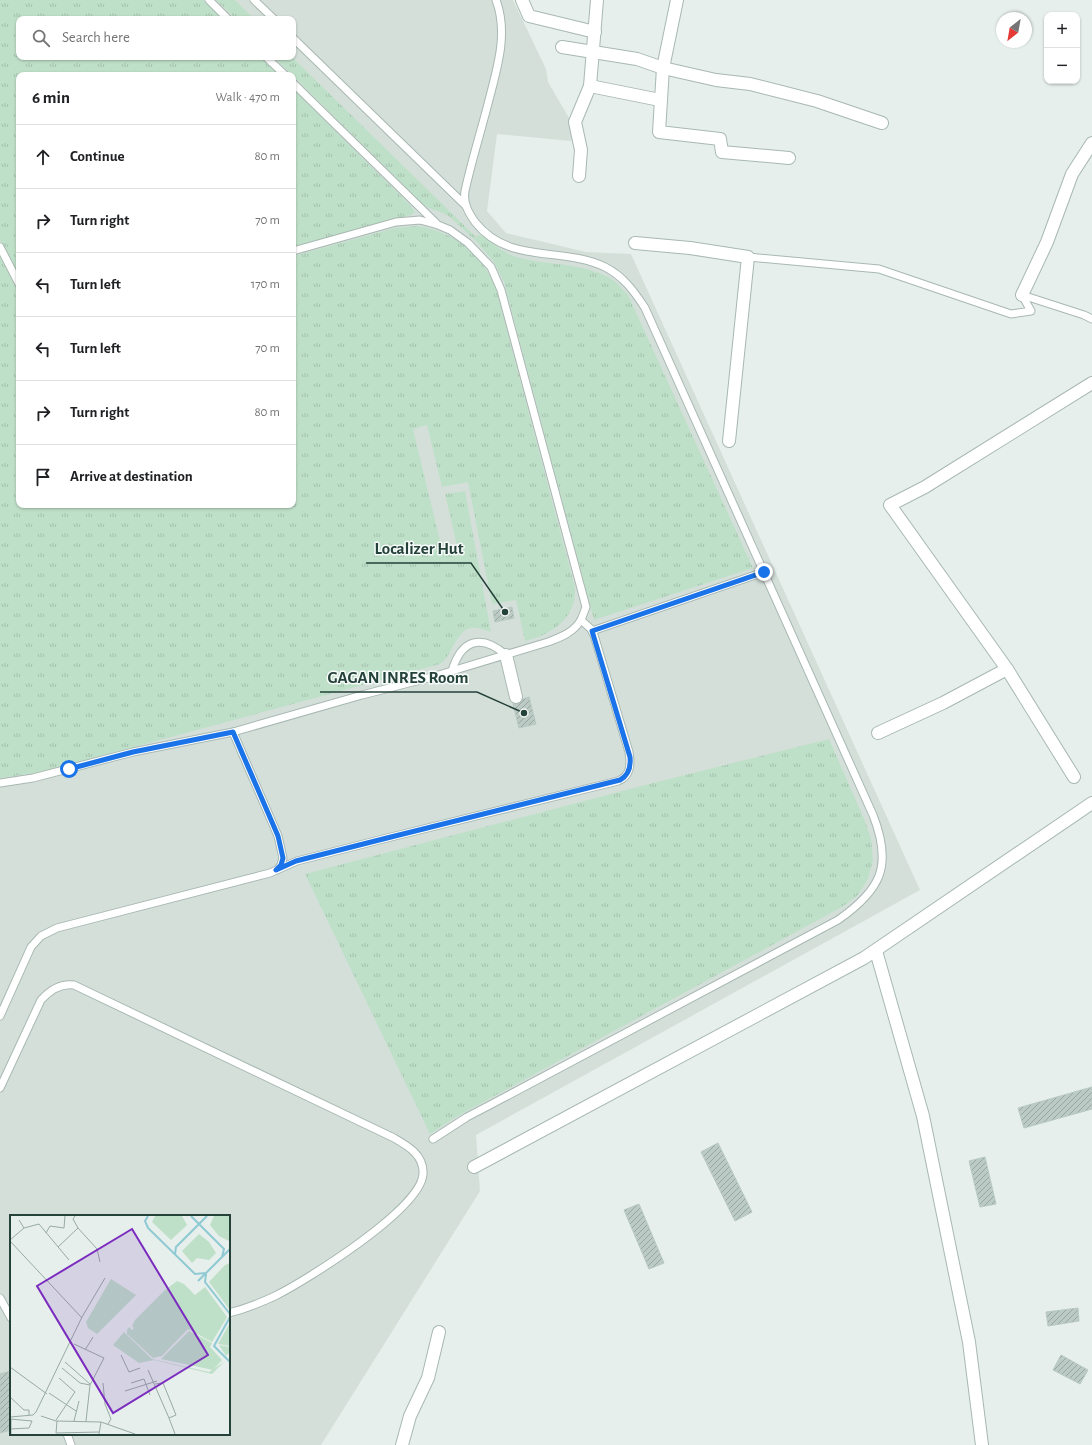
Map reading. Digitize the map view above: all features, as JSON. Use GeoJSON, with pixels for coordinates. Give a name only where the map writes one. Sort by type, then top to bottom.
{"type":"FeatureCollection","features":[{"type":"Feature","properties":{"kind":"street"},"geometry":{"type":"LineString","coordinates":[[522,0],[530,16],[595,32]]}},
{"type":"Feature","properties":{"kind":"street"},"geometry":{"type":"LineString","coordinates":[[579,176],[581,150],[575,122],[590,86],[597,0]]}},
{"type":"Feature","properties":{"kind":"street"},"geometry":{"type":"LineString","coordinates":[[677,0],[663,68],[659,132],[720,138],[722,152],[790,158]]}},
{"type":"Feature","properties":{"kind":"street"},"geometry":{"type":"LineString","coordinates":[[562,46],[637,59],[663,68],[716,80],[750,84],[817,101],[882,123]]}},
{"type":"Feature","properties":{"kind":"street"},"geometry":{"type":"LineString","coordinates":[[590,86],[660,100]]}},
{"type":"Feature","properties":{"kind":"street"},"geometry":{"type":"LineString","coordinates":[[1022,295],[1047,242],[1072,174],[1092,143]]}},
{"type":"Feature","properties":{"kind":"street"},"geometry":{"type":"LineString","coordinates":[[635,243],[690,248],[748,257],[729,441]]}},
{"type":"Feature","properties":{"kind":"street"},"geometry":{"type":"LineString","coordinates":[[1074,777],[1008,669],[890,505],[925,486],[1092,383]]}},
{"type":"Feature","properties":{"kind":"street"},"geometry":{"type":"LineString","coordinates":[[506,655],[516,697]]}},
{"type":"Feature","properties":{"kind":"street"},"geometry":{"type":"LineString","coordinates":[[878,733],[943,703],[1008,669]]}},
{"type":"Feature","properties":{"kind":"street"},"geometry":{"type":"LineString","coordinates":[[474,1167],[876,951],[1092,804]]}},
{"type":"Feature","properties":{"kind":"street"},"geometry":{"type":"LineString","coordinates":[[876,951],[923,1116],[969,1342],[982,1445]]}},
{"type":"Feature","properties":{"kind":"street"},"geometry":{"type":"LineString","coordinates":[[402,1445],[410,1416],[428,1378],[439,1332]]}},
{"type":"Feature","properties":{"kind":"lane"},"geometry":{"type":"LineString","coordinates":[[209,0],[225,16]]}},
{"type":"Feature","properties":{"kind":"lane"},"geometry":{"type":"LineString","coordinates":[[254,0],[271,16]]}},
{"type":"Feature","properties":{"kind":"lane"},"geometry":{"type":"LineString","coordinates":[[433,1139],[467,1117],[838,920],[862,902],[872,890],[879,878],[882,862],[880,832],[862,789],[645,308],[633,290],[613,272],[594,263],[529,252],[501,244],[491,238],[470,215],[464,196],[495,75],[501,43],[501,17],[496,0]]}},
{"type":"Feature","properties":{"kind":"lane"},"geometry":{"type":"LineString","coordinates":[[296,41],[466,206]]}},
{"type":"Feature","properties":{"kind":"lane"},"geometry":{"type":"LineString","coordinates":[[269,60],[282,72]]}},
{"type":"Feature","properties":{"kind":"lane"},"geometry":{"type":"LineString","coordinates":[[296,86],[437,224]]}},
{"type":"Feature","properties":{"kind":"lane"},"geometry":{"type":"LineString","coordinates":[[0,783],[33,778],[133,752],[233,732],[452,671],[566,635],[573,630],[581,620],[586,607],[499,284],[491,267],[478,252],[456,233],[437,224],[416,220],[404,221],[296,250]]}},
{"type":"Feature","properties":{"kind":"lane"},"geometry":{"type":"LineString","coordinates":[[0,247],[16,278]]}},
{"type":"Feature","properties":{"kind":"lane"},"geometry":{"type":"LineString","coordinates":[[748,257],[879,269],[1011,314],[1031,311],[1022,295]]}},
{"type":"Feature","properties":{"kind":"lane"},"geometry":{"type":"LineString","coordinates":[[1022,295],[1092,319]]}},
{"type":"Feature","properties":{"kind":"lane"},"geometry":{"type":"LineString","coordinates":[[592,631],[764,572]]}},
{"type":"Feature","properties":{"kind":"lane"},"geometry":{"type":"LineString","coordinates":[[0,1016],[31,947],[41,936],[49,931],[270,873],[289,864],[318,856],[622,779],[630,768],[629,752],[592,631],[581,620]]}},
{"type":"Feature","properties":{"kind":"lane"},"geometry":{"type":"LineString","coordinates":[[452,671],[459,655],[472,643],[481,641],[490,644],[499,648],[506,655]]}},
{"type":"Feature","properties":{"kind":"lane"},"geometry":{"type":"LineString","coordinates":[[233,732],[278,836],[283,858],[281,865],[276,870]]}},
{"type":"Feature","properties":{"kind":"lane"},"geometry":{"type":"LineString","coordinates":[[0,1088],[41,1000],[56,987],[74,985],[394,1138],[415,1152],[421,1161],[423,1168],[422,1179],[414,1192],[390,1218],[348,1250],[290,1287],[267,1300],[230,1313]]}},
{"type":"Feature","properties":{"kind":"lane"},"geometry":{"type":"LineString","coordinates":[[0,1298],[10,1316]]}},
{"type":"Feature","properties":{"kind":"lane"},"geometry":{"type":"LineString","coordinates":[[67,1435],[71,1445]]}},
{"type":"Feature","properties":{"kind":"shaded area"},"geometry":{"type":"Polygon","coordinates":[[[0,0],[513,0],[546,69],[548,82],[576,130],[571,141],[497,134],[487,211],[506,233],[586,252],[631,254],[920,890],[476,1135],[480,1191],[321,1445],[0,1445],[0,0]]]}},
{"type":"Feature","properties":{"kind":"green space"},"geometry":{"type":"Polygon","coordinates":[[[0,0],[203,0],[219,16],[16,16],[16,60],[263,60],[276,72],[16,72],[16,271],[0,240],[0,0]]]}},
{"type":"Feature","properties":{"kind":"green space"},"geometry":{"type":"Polygon","coordinates":[[[216,0],[235,0],[251,16],[233,16],[216,0]]]}},
{"type":"Feature","properties":{"kind":"green space"},"geometry":{"type":"Polygon","coordinates":[[[277,60],[295,60],[476,237],[479,235],[483,236],[500,249],[515,257],[577,267],[600,273],[610,278],[628,295],[753,568],[594,620],[504,282],[494,262],[476,241],[450,217],[424,205],[296,79],[296,72],[289,72],[277,60]]]}},
{"type":"Feature","properties":{"kind":"green space"},"geometry":{"type":"Polygon","coordinates":[[[296,92],[409,204],[415,212],[406,216],[296,246],[296,92]]]}},
{"type":"Feature","properties":{"kind":"green space"},"geometry":{"type":"Polygon","coordinates":[[[417,226],[443,233],[454,239],[473,253],[489,273],[495,285],[575,588],[572,608],[567,616],[553,630],[525,641],[516,600],[492,604],[468,482],[442,487],[427,425],[413,429],[442,549],[457,546],[445,494],[465,491],[491,632],[476,628],[466,630],[458,638],[446,659],[440,664],[64,766],[35,773],[0,778],[0,254],[16,285],[16,508],[296,508],[296,255],[395,228],[417,226]]]}},
{"type":"Feature","properties":{"kind":"green space"},"geometry":{"type":"Polygon","coordinates":[[[829,739],[865,821],[871,839],[873,860],[868,879],[858,895],[842,907],[485,1101],[456,1117],[430,1134],[305,874],[649,784],[829,739]]]}},
{"type":"Feature","properties":{"kind":"building"},"geometry":{"type":"Polygon","coordinates":[[[512,607],[514,618],[495,622],[493,611],[512,607]]]}},
{"type":"Feature","properties":{"kind":"building"},"geometry":{"type":"Polygon","coordinates":[[[529,697],[536,724],[519,728],[513,704],[518,704],[523,699],[529,697]]]}},
{"type":"Feature","properties":{"kind":"building"},"geometry":{"type":"Polygon","coordinates":[[[1092,1087],[1092,1109],[1024,1128],[1018,1108],[1092,1087]]]}},
{"type":"Feature","properties":{"kind":"building"},"geometry":{"type":"Polygon","coordinates":[[[718,1143],[752,1212],[735,1221],[701,1152],[718,1143]]]}},
{"type":"Feature","properties":{"kind":"building"},"geometry":{"type":"Polygon","coordinates":[[[985,1157],[996,1204],[980,1207],[969,1161],[985,1157]]]}},
{"type":"Feature","properties":{"kind":"building"},"geometry":{"type":"Polygon","coordinates":[[[639,1204],[664,1263],[649,1269],[624,1210],[639,1204]]]}},
{"type":"Feature","properties":{"kind":"building"},"geometry":{"type":"Polygon","coordinates":[[[1078,1308],[1079,1321],[1048,1326],[1046,1312],[1078,1308]]]}},
{"type":"Feature","properties":{"kind":"building"},"geometry":{"type":"Polygon","coordinates":[[[1061,1355],[1088,1370],[1080,1384],[1053,1370],[1061,1355]]]}},
{"type":"Feature","properties":{"kind":"building"},"geometry":{"type":"Polygon","coordinates":[[[10,1371],[10,1430],[0,1433],[0,1374],[10,1371]]]}},
{"type":"Feature","properties":{"kind":"place","name":"Localizer Hut"},"geometry":{"type":"Point","coordinates":[505,612]}},
{"type":"Feature","properties":{"kind":"place","name":"GAGAN INRES Room"},"geometry":{"type":"Point","coordinates":[524,713]}},
{"type":"Feature","properties":{"kind":"route"},"geometry":{"type":"LineString","coordinates":[[69,769],[133,752],[233,732],[278,836],[283,858],[281,865],[276,870],[296,861],[620,780],[626,775],[630,768],[630,757],[592,631],[764,572]]}}]}
